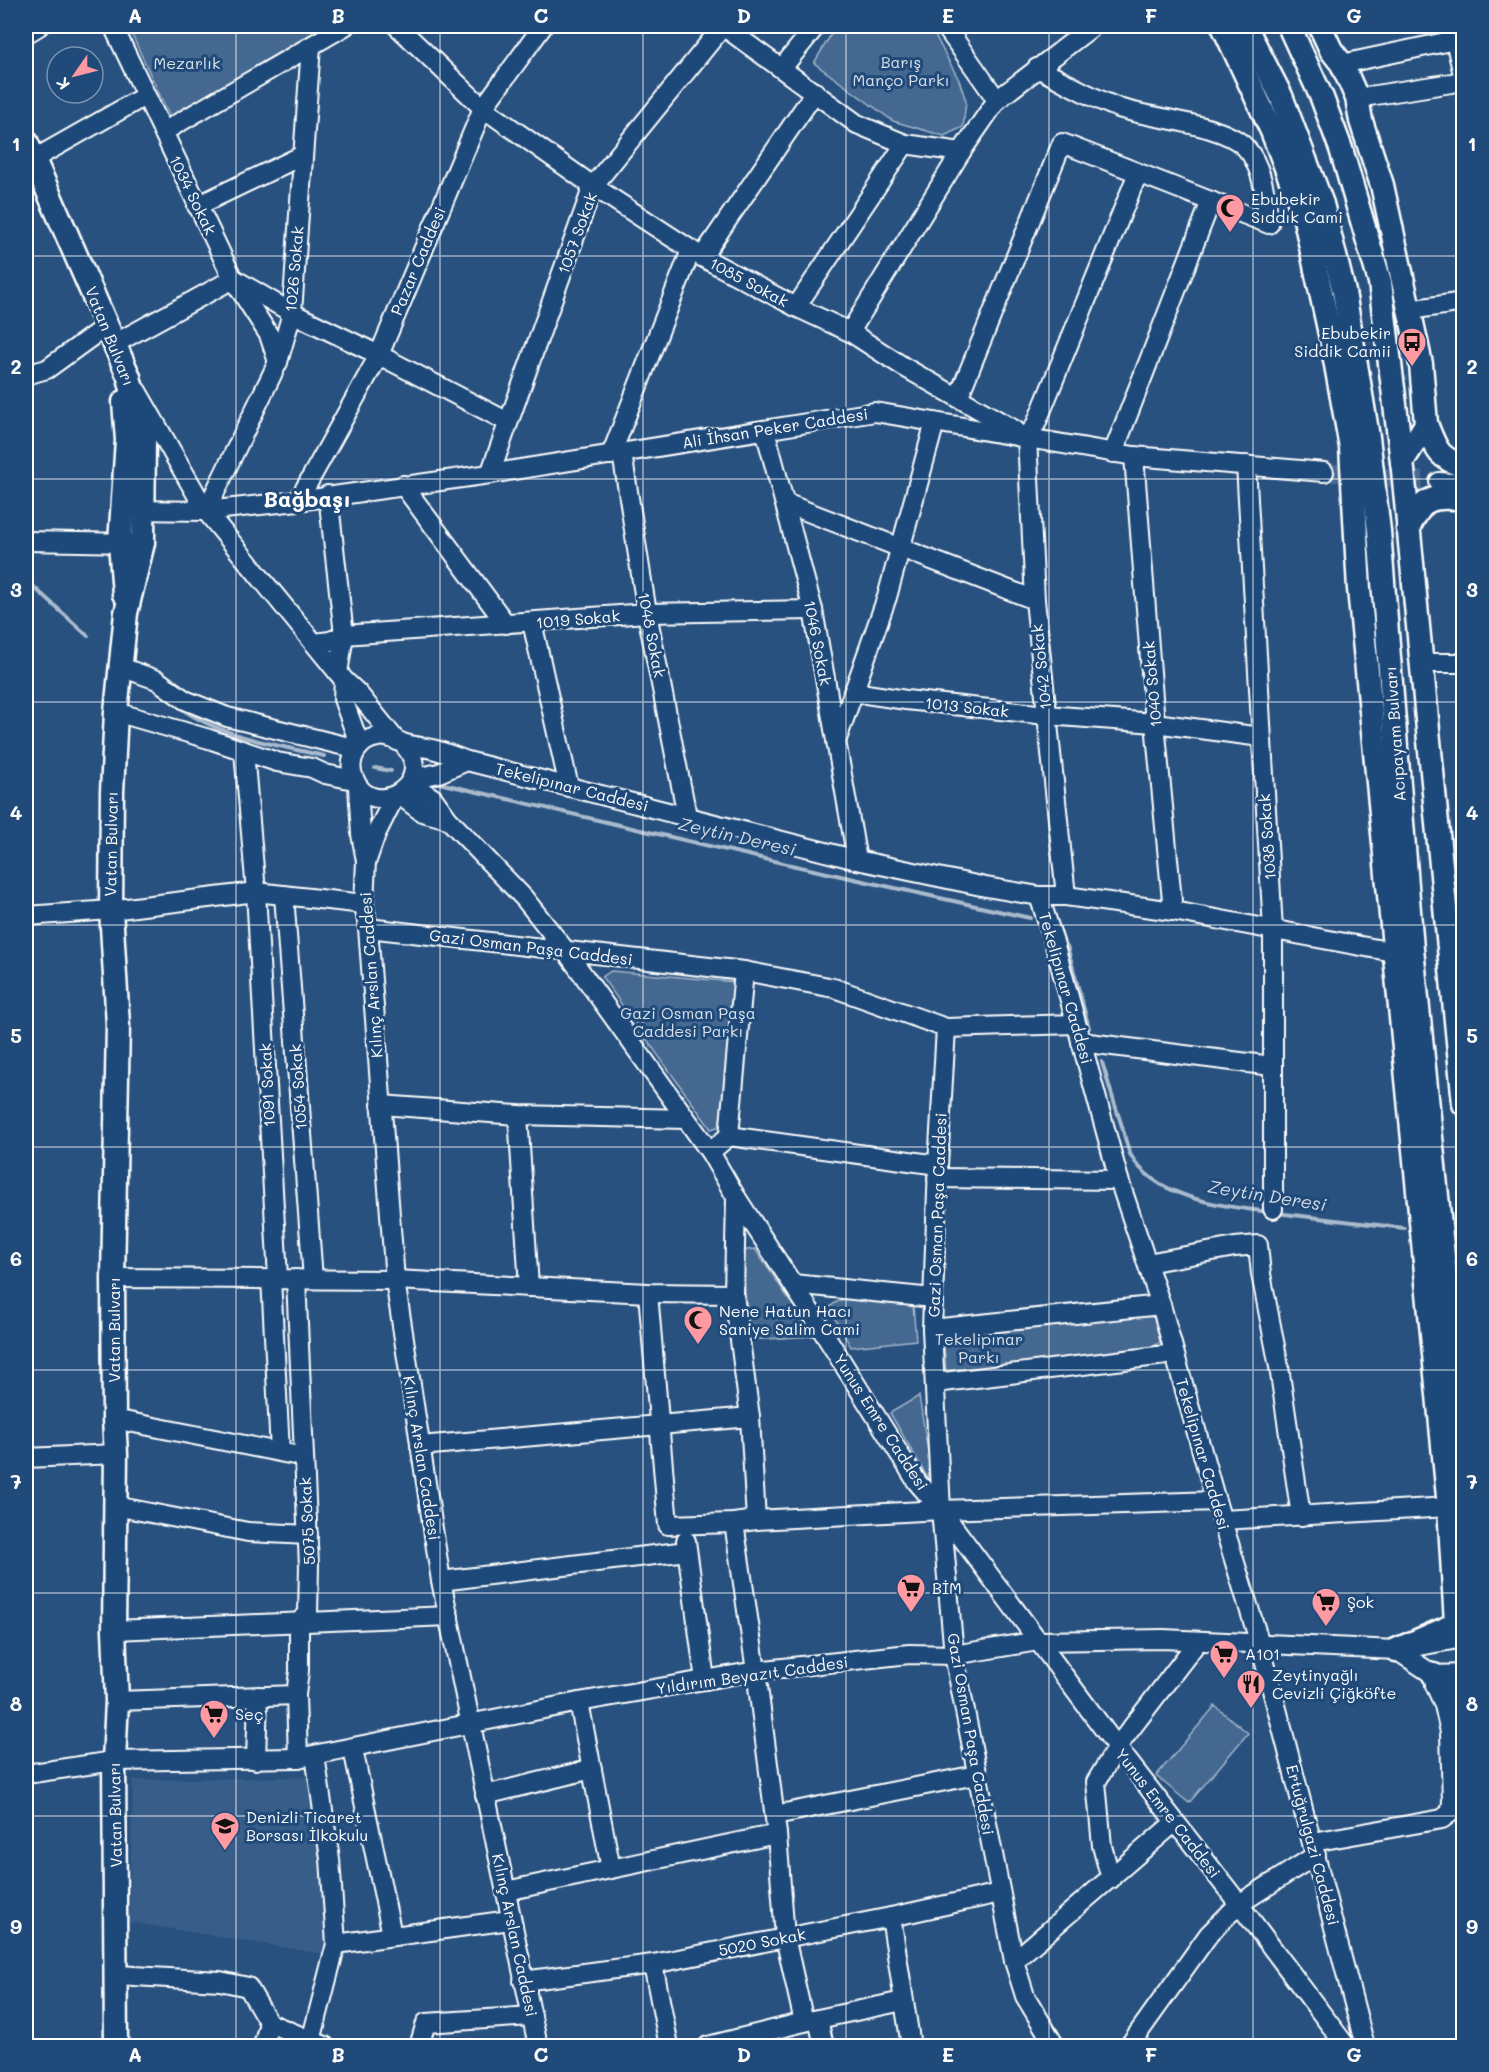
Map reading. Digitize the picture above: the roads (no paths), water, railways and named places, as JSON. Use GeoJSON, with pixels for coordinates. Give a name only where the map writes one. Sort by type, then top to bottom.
{"type":"FeatureCollection","features":[{"type":"Feature","properties":{"kind":"main road"},"geometry":{"type":"LineString","coordinates":[[1223,26],[1272,130],[1304,215],[1332,343],[1352,456],[1359,589],[1461,1624],[1396,1650]]}},
{"type":"Feature","properties":{"kind":"main road","name":"Acıpayam Bulvarı"},"geometry":{"type":"LineString","coordinates":[[1245,26],[1281,96],[1322,204],[1344,292],[1368,437],[1379,531],[1412,949],[1464,1462]]}},
{"type":"Feature","properties":{"kind":"main road","name":"Acıpayam Bulvarı"},"geometry":{"type":"LineString","coordinates":[[1289,26],[1322,98],[1341,149],[1380,282],[1402,462],[1464,1104]]}},
{"type":"Feature","properties":{"kind":"main road"},"geometry":{"type":"LineString","coordinates":[[1320,26],[1331,50],[1342,64],[1356,98],[1361,121],[1382,184],[1421,364],[1426,424],[1436,450],[1444,458],[1464,466]]}},
{"type":"Feature","properties":{"kind":"main road","name":"Vatan Bulvarı"},"geometry":{"type":"LineString","coordinates":[[29,164],[107,335],[129,377],[144,440],[133,510],[120,543],[126,613]]}},
{"type":"Feature","properties":{"kind":"main road","name":"Vatan Bulvarı"},"geometry":{"type":"LineString","coordinates":[[107,335],[125,405],[133,510],[143,543],[126,613],[116,712],[112,792],[111,910],[118,1025],[113,1278],[116,1454],[114,1630],[117,1701],[114,1761],[116,2046]]}},
{"type":"Feature","properties":{"kind":"main road"},"geometry":{"type":"LineString","coordinates":[[1402,462],[1426,424]]}},
{"type":"Feature","properties":{"kind":"main road"},"geometry":{"type":"LineString","coordinates":[[1408,529],[1420,508],[1431,500],[1438,497],[1464,499]]}},
{"type":"Feature","properties":{"kind":"main road"},"geometry":{"type":"LineString","coordinates":[[1434,1675],[1464,1697]]}},
{"type":"Feature","properties":{"kind":"street"},"geometry":{"type":"LineString","coordinates":[[26,34],[39,26]]}},
{"type":"Feature","properties":{"kind":"street","name":"1034 Sokak"},"geometry":{"type":"LineString","coordinates":[[113,26],[197,206],[233,279],[269,335],[278,362]]}},
{"type":"Feature","properties":{"kind":"street"},"geometry":{"type":"LineString","coordinates":[[163,132],[345,26]]}},
{"type":"Feature","properties":{"kind":"street","name":"Pazar Caddesi"},"geometry":{"type":"LineString","coordinates":[[298,501],[379,355],[483,108],[543,26]]}},
{"type":"Feature","properties":{"kind":"street"},"geometry":{"type":"LineString","coordinates":[[723,26],[857,124],[905,144],[961,152]]}},
{"type":"Feature","properties":{"kind":"street","name":"1057 Sokak"},"geometry":{"type":"LineString","coordinates":[[490,474],[593,186],[723,26]]}},
{"type":"Feature","properties":{"kind":"street"},"geometry":{"type":"LineString","coordinates":[[782,68],[816,26]]}},
{"type":"Feature","properties":{"kind":"street"},"geometry":{"type":"LineString","coordinates":[[945,26],[997,100]]}},
{"type":"Feature","properties":{"kind":"street"},"geometry":{"type":"LineString","coordinates":[[850,332],[961,152],[997,100],[1093,26]]}},
{"type":"Feature","properties":{"kind":"street","name":"1085 Sokak"},"geometry":{"type":"LineString","coordinates":[[399,27],[483,108],[593,186],[696,254],[796,308],[850,332],[1027,437]]}},
{"type":"Feature","properties":{"kind":"street"},"geometry":{"type":"LineString","coordinates":[[1342,64],[1455,33],[1464,80],[1356,98]]}},
{"type":"Feature","properties":{"kind":"street","name":"1026 Sokak"},"geometry":{"type":"LineString","coordinates":[[207,511],[278,362],[292,313],[311,46]]}},
{"type":"Feature","properties":{"kind":"street"},"geometry":{"type":"LineString","coordinates":[[958,398],[1062,143],[1269,224],[1264,187],[1258,169],[1245,147],[1225,134],[1120,108],[1036,68]]}},
{"type":"Feature","properties":{"kind":"street"},"geometry":{"type":"LineString","coordinates":[[616,454],[696,254],[815,92]]}},
{"type":"Feature","properties":{"kind":"street"},"geometry":{"type":"LineString","coordinates":[[29,164],[146,96]]}},
{"type":"Feature","properties":{"kind":"street"},"geometry":{"type":"LineString","coordinates":[[796,308],[905,144]]}},
{"type":"Feature","properties":{"kind":"street"},"geometry":{"type":"LineString","coordinates":[[197,206],[303,155]]}},
{"type":"Feature","properties":{"kind":"street"},"geometry":{"type":"LineString","coordinates":[[1027,437],[1036,424],[1138,173]]}},
{"type":"Feature","properties":{"kind":"street"},"geometry":{"type":"LineString","coordinates":[[1113,453],[1211,201]]}},
{"type":"Feature","properties":{"kind":"street"},"geometry":{"type":"LineString","coordinates":[[26,375],[47,369],[107,335],[233,279],[292,313],[508,422]]}},
{"type":"Feature","properties":{"kind":"street"},"geometry":{"type":"LineString","coordinates":[[1409,310],[1464,302]]}},
{"type":"Feature","properties":{"kind":"street"},"geometry":{"type":"LineString","coordinates":[[129,377],[207,511],[341,677],[357,692],[397,740],[407,748],[413,763],[404,788]]}},
{"type":"Feature","properties":{"kind":"street","name":"Ali İhsan Peker Caddesi"},"geometry":{"type":"LineString","coordinates":[[133,510],[207,511],[298,501],[490,474],[875,412],[1134,456],[1324,472]]}},
{"type":"Feature","properties":{"kind":"street"},"geometry":{"type":"LineString","coordinates":[[836,740],[887,597],[935,422]]}},
{"type":"Feature","properties":{"kind":"street","name":"1046 Sokak"},"geometry":{"type":"LineString","coordinates":[[765,430],[813,609],[857,860]]}},
{"type":"Feature","properties":{"kind":"street","name":"1042 Sokak"},"geometry":{"type":"LineString","coordinates":[[1027,437],[1035,600],[1066,896]]}},
{"type":"Feature","properties":{"kind":"street","name":"1048 Sokak"},"geometry":{"type":"LineString","coordinates":[[616,454],[687,816]]}},
{"type":"Feature","properties":{"kind":"street","name":"1040 Sokak"},"geometry":{"type":"LineString","coordinates":[[1134,456],[1155,723],[1173,911]]}},
{"type":"Feature","properties":{"kind":"street","name":"1038 Sokak"},"geometry":{"type":"LineString","coordinates":[[1246,465],[1273,930],[1273,1209]]}},
{"type":"Feature","properties":{"kind":"street"},"geometry":{"type":"LineString","coordinates":[[1439,482],[1464,484]]}},
{"type":"Feature","properties":{"kind":"street"},"geometry":{"type":"LineString","coordinates":[[403,485],[506,624]]}},
{"type":"Feature","properties":{"kind":"street"},"geometry":{"type":"LineString","coordinates":[[328,495],[344,635],[341,677],[343,699],[357,752],[352,772],[356,784]]}},
{"type":"Feature","properties":{"kind":"street"},"geometry":{"type":"LineString","coordinates":[[785,503],[1035,600]]}},
{"type":"Feature","properties":{"kind":"street"},"geometry":{"type":"LineString","coordinates":[[26,541],[143,543]]}},
{"type":"Feature","properties":{"kind":"street","name":"1019 Sokak"},"geometry":{"type":"LineString","coordinates":[[315,644],[344,635],[647,613],[813,609]]}},
{"type":"Feature","properties":{"kind":"street"},"geometry":{"type":"LineString","coordinates":[[531,622],[569,787]]}},
{"type":"Feature","properties":{"kind":"street"},"geometry":{"type":"LineString","coordinates":[[1421,663],[1464,663]]}},
{"type":"Feature","properties":{"kind":"street"},"geometry":{"type":"LineString","coordinates":[[121,668],[157,680],[185,700],[227,717],[357,752]]}},
{"type":"Feature","properties":{"kind":"street","name":"1013 Sokak"},"geometry":{"type":"LineString","coordinates":[[853,693],[1046,715],[1155,723],[1261,737]]}},
{"type":"Feature","properties":{"kind":"street"},"geometry":{"type":"LineString","coordinates":[[116,712],[277,762],[312,768],[356,784],[372,797],[388,798],[404,788],[467,761]]}},
{"type":"Feature","properties":{"kind":"street"},"geometry":{"type":"LineString","coordinates":[[312,768],[357,752],[370,739],[378,737],[397,740]]}},
{"type":"Feature","properties":{"kind":"street","name":"Tekelipınar Caddesi"},"geometry":{"type":"LineString","coordinates":[[397,740],[467,761],[857,860],[1039,896],[1054,942],[1119,1180],[1161,1305],[1216,1501],[1260,1644]]}},
{"type":"Feature","properties":{"kind":"street","name":"1091 Sokak"},"geometry":{"type":"LineString","coordinates":[[244,751],[289,1279]]}},
{"type":"Feature","properties":{"kind":"street","name":"Kılınç Arslan Caddesi"},"geometry":{"type":"LineString","coordinates":[[356,784],[366,861],[364,904],[368,928],[395,1281],[441,1581],[538,2046]]}},
{"type":"Feature","properties":{"kind":"street","name":"Yunus Emre Caddesi"},"geometry":{"type":"LineString","coordinates":[[404,788],[422,812],[448,819],[524,898],[566,951],[710,1152],[736,1197],[917,1482],[941,1510],[1117,1748],[1346,2046]]}},
{"type":"Feature","properties":{"kind":"street","name":"Kılınç Arslan Caddesi"},"geometry":{"type":"LineString","coordinates":[[366,861],[376,834],[404,788]]}},
{"type":"Feature","properties":{"kind":"street"},"geometry":{"type":"LineString","coordinates":[[26,916],[111,910],[256,892],[364,904]]}},
{"type":"Feature","properties":{"kind":"street","name":"1054 Sokak"},"geometry":{"type":"LineString","coordinates":[[284,895],[289,1279]]}},
{"type":"Feature","properties":{"kind":"street"},"geometry":{"type":"LineString","coordinates":[[1039,896],[1066,896],[1173,911],[1393,952]]}},
{"type":"Feature","properties":{"kind":"street","name":"Gazi Osman Paşa Caddesi"},"geometry":{"type":"LineString","coordinates":[[368,928],[744,971],[834,988],[946,1028],[937,1171],[932,1329],[941,1510],[954,1654],[1014,1961],[1025,1995],[1055,2046]]}},
{"type":"Feature","properties":{"kind":"street"},"geometry":{"type":"LineString","coordinates":[[710,1152],[729,1136],[744,971]]}},
{"type":"Feature","properties":{"kind":"street"},"geometry":{"type":"LineString","coordinates":[[946,1028],[1076,1024]]}},
{"type":"Feature","properties":{"kind":"street"},"geometry":{"type":"LineString","coordinates":[[1081,1042],[1272,1066]]}},
{"type":"Feature","properties":{"kind":"street"},"geometry":{"type":"LineString","coordinates":[[381,1105],[518,1115],[686,1119]]}},
{"type":"Feature","properties":{"kind":"street"},"geometry":{"type":"LineString","coordinates":[[518,1115],[529,1287]]}},
{"type":"Feature","properties":{"kind":"street"},"geometry":{"type":"LineString","coordinates":[[729,1136],[937,1171],[1119,1180]]}},
{"type":"Feature","properties":{"kind":"street"},"geometry":{"type":"LineString","coordinates":[[736,1197],[734,1294],[750,1417],[756,1520]]}},
{"type":"Feature","properties":{"kind":"street"},"geometry":{"type":"LineString","coordinates":[[1147,1263],[1258,1245],[1261,1274],[1280,1366],[1301,1516]]}},
{"type":"Feature","properties":{"kind":"street"},"geometry":{"type":"LineString","coordinates":[[113,1278],[395,1281],[648,1293],[734,1294]]}},
{"type":"Feature","properties":{"kind":"street"},"geometry":{"type":"LineString","coordinates":[[280,1452],[289,1279]]}},
{"type":"Feature","properties":{"kind":"street","name":"5075 Sokak"},"geometry":{"type":"LineString","coordinates":[[289,1279],[308,1535],[308,1614],[299,1622],[299,1671],[296,1695],[307,1757],[330,1859],[336,1944],[318,2044]]}},
{"type":"Feature","properties":{"kind":"street"},"geometry":{"type":"LineString","coordinates":[[793,1284],[933,1298]]}},
{"type":"Feature","properties":{"kind":"street"},"geometry":{"type":"LineString","coordinates":[[648,1293],[659,1424],[676,1525],[687,1551],[705,1680]]}},
{"type":"Feature","properties":{"kind":"street"},"geometry":{"type":"LineString","coordinates":[[932,1329],[1161,1305]]}},
{"type":"Feature","properties":{"kind":"street"},"geometry":{"type":"LineString","coordinates":[[934,1383],[1174,1354]]}},
{"type":"Feature","properties":{"kind":"street"},"geometry":{"type":"LineString","coordinates":[[420,1446],[750,1417]]}},
{"type":"Feature","properties":{"kind":"street"},"geometry":{"type":"LineString","coordinates":[[114,1419],[304,1457]]}},
{"type":"Feature","properties":{"kind":"street"},"geometry":{"type":"LineString","coordinates":[[26,1458],[116,1454]]}},
{"type":"Feature","properties":{"kind":"street"},"geometry":{"type":"LineString","coordinates":[[676,1525],[941,1510],[1216,1501]]}},
{"type":"Feature","properties":{"kind":"street"},"geometry":{"type":"LineString","coordinates":[[115,1506],[248,1532],[308,1535]]}},
{"type":"Feature","properties":{"kind":"street"},"geometry":{"type":"LineString","coordinates":[[1222,1520],[1449,1507]]}},
{"type":"Feature","properties":{"kind":"street"},"geometry":{"type":"LineString","coordinates":[[734,1523],[775,1815],[785,1937],[811,2020],[824,2046]]}},
{"type":"Feature","properties":{"kind":"street"},"geometry":{"type":"LineString","coordinates":[[441,1581],[687,1551]]}},
{"type":"Feature","properties":{"kind":"street"},"geometry":{"type":"LineString","coordinates":[[114,1630],[449,1616]]}},
{"type":"Feature","properties":{"kind":"street","name":"Yıldırım Beyazıt Caddesi"},"geometry":{"type":"LineString","coordinates":[[26,1774],[114,1761],[256,1760],[307,1757],[579,1702],[756,1671],[909,1654],[954,1654],[1038,1641],[1163,1639],[1396,1650]]}},
{"type":"Feature","properties":{"kind":"street"},"geometry":{"type":"LineString","coordinates":[[1111,1879],[1102,1846],[1096,1782],[1117,1748],[1198,1641]]}},
{"type":"Feature","properties":{"kind":"street","name":"Ertuğrulgazi Caddesi"},"geometry":{"type":"LineString","coordinates":[[1260,1644],[1365,2046]]}},
{"type":"Feature","properties":{"kind":"street"},"geometry":{"type":"LineString","coordinates":[[1396,1650],[1434,1675],[1464,1674]]}},
{"type":"Feature","properties":{"kind":"street"},"geometry":{"type":"LineString","coordinates":[[1129,2046],[1209,1934],[1239,1904],[1315,1848],[1442,1819],[1450,1813],[1452,1803],[1450,1732],[1434,1675]]}},
{"type":"Feature","properties":{"kind":"street"},"geometry":{"type":"LineString","coordinates":[[117,1701],[296,1695]]}},
{"type":"Feature","properties":{"kind":"street"},"geometry":{"type":"LineString","coordinates":[[256,1760],[258,1696]]}},
{"type":"Feature","properties":{"kind":"street"},"geometry":{"type":"LineString","coordinates":[[579,1702],[611,1869]]}},
{"type":"Feature","properties":{"kind":"street"},"geometry":{"type":"LineString","coordinates":[[353,1749],[392,1935]]}},
{"type":"Feature","properties":{"kind":"street"},"geometry":{"type":"LineString","coordinates":[[485,1795],[592,1769]]}},
{"type":"Feature","properties":{"kind":"street"},"geometry":{"type":"LineString","coordinates":[[775,1815],[976,1775]]}},
{"type":"Feature","properties":{"kind":"street"},"geometry":{"type":"LineString","coordinates":[[1014,1961],[1174,1823]]}},
{"type":"Feature","properties":{"kind":"street"},"geometry":{"type":"LineString","coordinates":[[506,1891],[777,1834]]}},
{"type":"Feature","properties":{"kind":"street","name":"5020 Sokak"},"geometry":{"type":"LineString","coordinates":[[523,1981],[653,1964],[1000,1893]]}},
{"type":"Feature","properties":{"kind":"street"},"geometry":{"type":"LineString","coordinates":[[891,1917],[911,2046]]}},
{"type":"Feature","properties":{"kind":"street"},"geometry":{"type":"LineString","coordinates":[[336,1944],[510,1920]]}},
{"type":"Feature","properties":{"kind":"street"},"geometry":{"type":"LineString","coordinates":[[653,1964],[669,2046]]}},
{"type":"Feature","properties":{"kind":"street"},"geometry":{"type":"LineString","coordinates":[[117,1975],[220,1981],[248,1987],[269,2023],[318,2044]]}},
{"type":"Feature","properties":{"kind":"street"},"geometry":{"type":"LineString","coordinates":[[713,2046],[811,2020],[903,2001]]}},
{"type":"Feature","properties":{"kind":"street"},"geometry":{"type":"LineString","coordinates":[[419,2046],[426,2023],[532,2016]]}},
{"type":"Feature","properties":{"kind":"street"},"geometry":{"type":"LineString","coordinates":[[263,2046],[269,2023]]}},
{"type":"Feature","properties":{"kind":"waterway","name":"Zeytin Deresi"},"geometry":{"type":"LineString","coordinates":[[26,580],[88,636]]}},
{"type":"Feature","properties":{"kind":"waterway","name":"Zeytin Deresi"},"geometry":{"type":"LineString","coordinates":[[167,697],[202,721],[221,729],[261,742],[324,756]]}},
{"type":"Feature","properties":{"kind":"waterway","name":"Zeytin Deresi"},"geometry":{"type":"LineString","coordinates":[[375,768],[391,771]]}},
{"type":"Feature","properties":{"kind":"waterway","name":"Zeytin Deresi"},"geometry":{"type":"LineString","coordinates":[[439,783],[1030,918]]}},
{"type":"Feature","properties":{"kind":"waterway","name":"Zeytin Deresi"},"geometry":{"type":"LineString","coordinates":[[1067,946],[1089,1028]]}},
{"type":"Feature","properties":{"kind":"waterway","name":"Zeytin Deresi"},"geometry":{"type":"LineString","coordinates":[[1102,1062],[1130,1154],[1141,1169],[1173,1191],[1192,1198],[1231,1207],[1269,1212]]}},
{"type":"Feature","properties":{"kind":"waterway","name":"Zeytin Deresi"},"geometry":{"type":"LineString","coordinates":[[1276,1213],[1404,1228]]}},
{"type":"Feature","properties":{"kind":"tunnel"},"geometry":{"type":"LineString","coordinates":[[1324,472],[1439,482]]}},
{"type":"Feature","properties":{"kind":"place","name":"Ebubekir Sıddık Cami"},"geometry":{"type":"Point","coordinates":[1230,234]}},
{"type":"Feature","properties":{"kind":"place","name":"Ebubekir Siddik Camii"},"geometry":{"type":"Point","coordinates":[1412,368]}},
{"type":"Feature","properties":{"kind":"place","name":"Nene Hatun Hacı Saniye Salim Cami"},"geometry":{"type":"Point","coordinates":[698,1346]}},
{"type":"Feature","properties":{"kind":"place","name":"BİM"},"geometry":{"type":"Point","coordinates":[911,1614]}},
{"type":"Feature","properties":{"kind":"place","name":"Şok"},"geometry":{"type":"Point","coordinates":[1326,1628]}},
{"type":"Feature","properties":{"kind":"place","name":"A101"},"geometry":{"type":"Point","coordinates":[1224,1680]}},
{"type":"Feature","properties":{"kind":"place","name":"Zeytinyağlı Cevizli Çiğköfte"},"geometry":{"type":"Point","coordinates":[1251,1710]}},
{"type":"Feature","properties":{"kind":"place","name":"Seç"},"geometry":{"type":"Point","coordinates":[214,1740]}},
{"type":"Feature","properties":{"kind":"place","name":"Denizli Ticaret Borsası İlkokulu"},"geometry":{"type":"Point","coordinates":[225,1852]}},
{"type":"Feature","properties":{"kind":"district","name":"Bağbaşı"},"geometry":{"type":"Point","coordinates":[307,499]}},
{"type":"Feature","properties":{"kind":"park label","name":"Mezarlık"},"geometry":{"type":"Point","coordinates":[187,63]}},
{"type":"Feature","properties":{"kind":"park label","name":"Barış Manço Parkı"},"geometry":{"type":"Point","coordinates":[901,71]}},
{"type":"Feature","properties":{"kind":"park label","name":"Gazi Osman Paşa Caddesi Parkı"},"geometry":{"type":"Point","coordinates":[688,1022]}},
{"type":"Feature","properties":{"kind":"park label","name":"Tekelipınar Parkı"},"geometry":{"type":"Point","coordinates":[979,1348]}}]}
